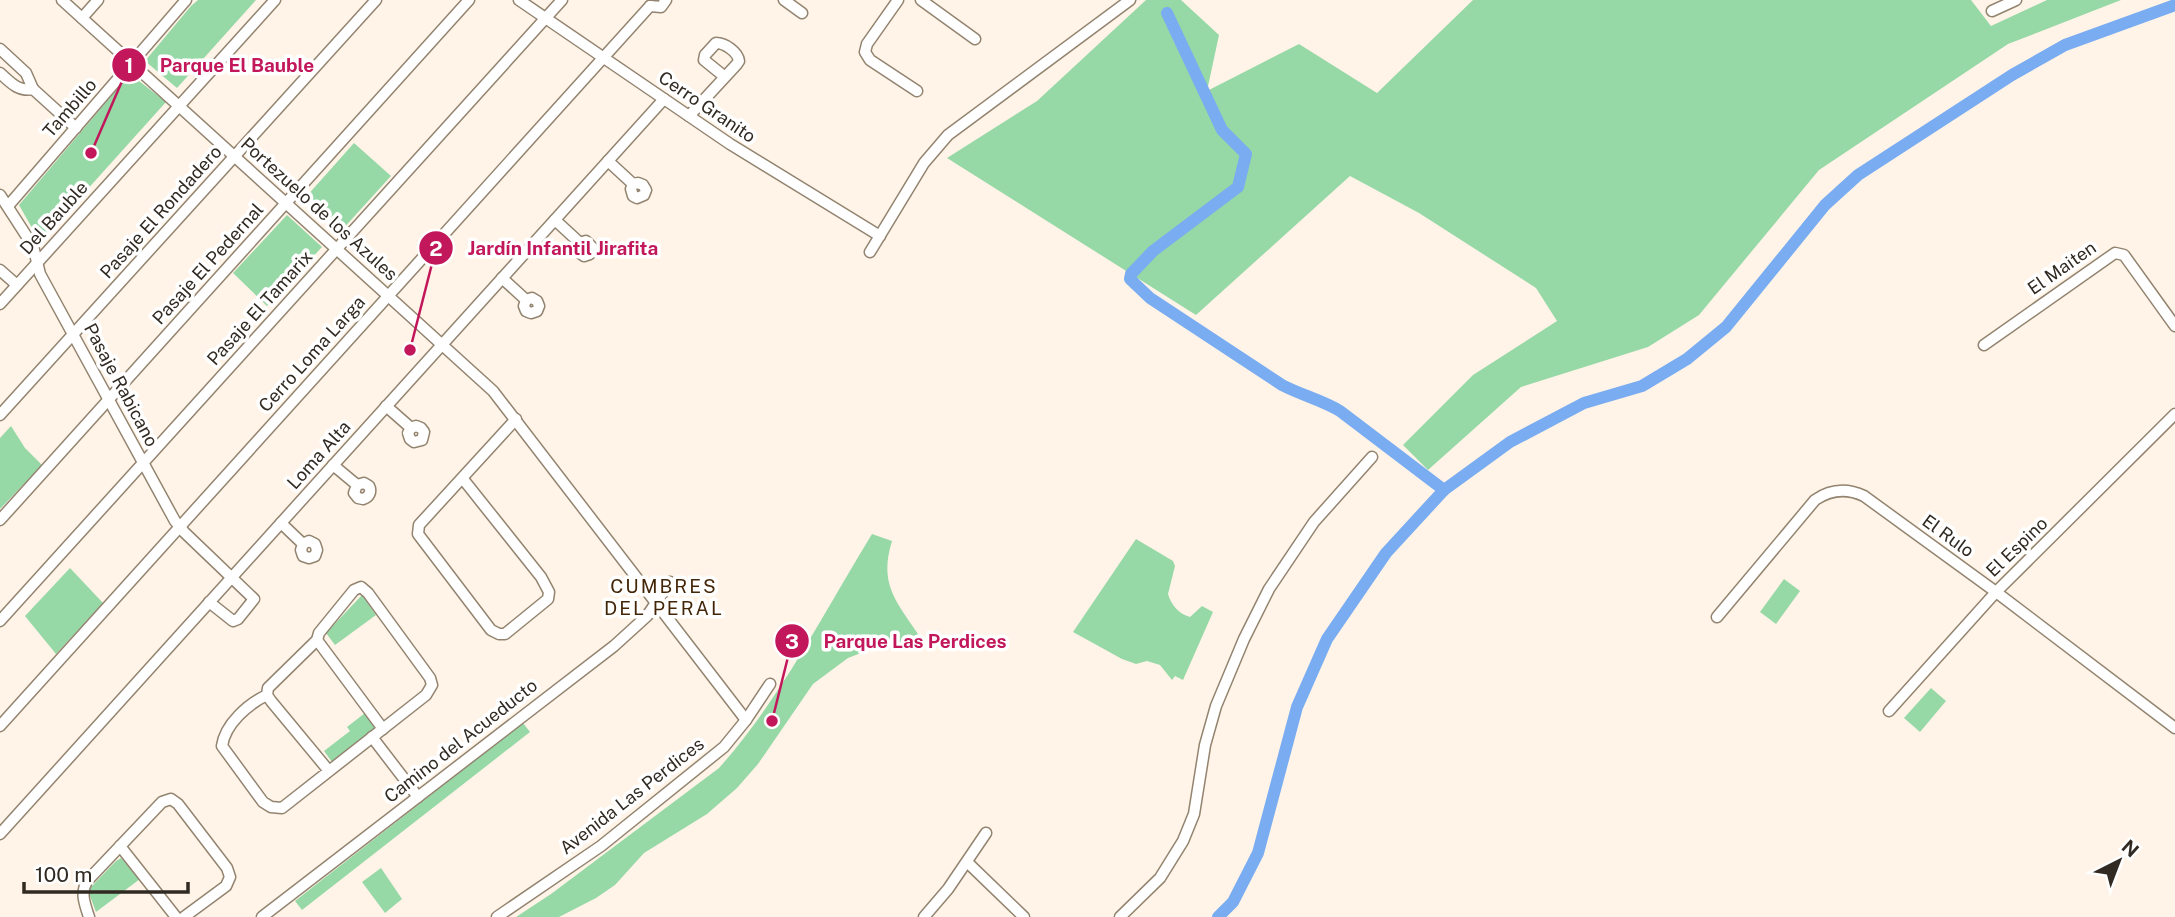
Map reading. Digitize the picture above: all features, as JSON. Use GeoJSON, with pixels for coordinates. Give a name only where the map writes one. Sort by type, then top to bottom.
{"type":"FeatureCollection","features":[{"type":"Feature","properties":{"kind":"street","name":"Portezuelo de los Azules"},"geometry":{"type":"LineString","coordinates":[[62,0],[493,391],[746,720]]}},
{"type":"Feature","properties":{"kind":"street"},"geometry":{"type":"LineString","coordinates":[[82,18],[98,0]]}},
{"type":"Feature","properties":{"kind":"street","name":"Tambillo"},"geometry":{"type":"LineString","coordinates":[[8,206],[186,0]]}},
{"type":"Feature","properties":{"kind":"street","name":"Del Bauble"},"geometry":{"type":"LineString","coordinates":[[0,304],[275,0]]}},
{"type":"Feature","properties":{"kind":"street","name":"Pasaje El Rondadero"},"geometry":{"type":"LineString","coordinates":[[0,415],[376,0]]}},
{"type":"Feature","properties":{"kind":"street","name":"Pasaje El Pedernal"},"geometry":{"type":"LineString","coordinates":[[0,520],[470,0]]}},
{"type":"Feature","properties":{"kind":"street","name":"Cerro Granito"},"geometry":{"type":"LineString","coordinates":[[519,0],[730,144],[880,236]]}},
{"type":"Feature","properties":{"kind":"street","name":"Pasaje El Tamarix"},"geometry":{"type":"LineString","coordinates":[[0,621],[562,0]]}},
{"type":"Feature","properties":{"kind":"street","name":"Cerro Loma Larga"},"geometry":{"type":"LineString","coordinates":[[0,726],[604,58],[649,3],[661,7],[666,0]]}},
{"type":"Feature","properties":{"kind":"street"},"geometry":{"type":"LineString","coordinates":[[784,0],[802,13]]}},
{"type":"Feature","properties":{"kind":"street"},"geometry":{"type":"LineString","coordinates":[[898,0],[867,44],[865,52],[870,60],[917,91]]}},
{"type":"Feature","properties":{"kind":"street"},"geometry":{"type":"LineString","coordinates":[[921,0],[975,39]]}},
{"type":"Feature","properties":{"kind":"street"},"geometry":{"type":"LineString","coordinates":[[870,252],[924,163],[948,135],[1130,0]]}},
{"type":"Feature","properties":{"kind":"street"},"geometry":{"type":"LineString","coordinates":[[1992,11],[2016,0]]}},
{"type":"Feature","properties":{"kind":"street"},"geometry":{"type":"LineString","coordinates":[[0,50],[26,73],[33,89],[76,128]]}},
{"type":"Feature","properties":{"kind":"street"},"geometry":{"type":"LineString","coordinates":[[0,73],[16,87],[33,89]]}},
{"type":"Feature","properties":{"kind":"street"},"geometry":{"type":"LineString","coordinates":[[689,116],[725,77]]}},
{"type":"Feature","properties":{"kind":"street","name":"Loma Alta"},"geometry":{"type":"LineString","coordinates":[[0,834],[664,99]]}},
{"type":"Feature","properties":{"kind":"street"},"geometry":{"type":"LineString","coordinates":[[608,161],[633,184]]}},
{"type":"Feature","properties":{"kind":"street","name":"Pasaje Rabicano"},"geometry":{"type":"LineString","coordinates":[[0,195],[33,246],[40,274],[179,527],[253,596],[253,601],[233,621],[209,602]]}},
{"type":"Feature","properties":{"kind":"street"},"geometry":{"type":"LineString","coordinates":[[555,220],[580,243]]}},
{"type":"Feature","properties":{"kind":"street","name":"El Maiten"},"geometry":{"type":"LineString","coordinates":[[1983,345],[2115,253],[2124,255],[2175,326]]}},
{"type":"Feature","properties":{"kind":"street"},"geometry":{"type":"LineString","coordinates":[[0,270],[17,285]]}},
{"type":"Feature","properties":{"kind":"street"},"geometry":{"type":"LineString","coordinates":[[502,278],[526,300]]}},
{"type":"Feature","properties":{"kind":"street"},"geometry":{"type":"LineString","coordinates":[[386,406],[411,428]]}},
{"type":"Feature","properties":{"kind":"street","name":"El Espino"},"geometry":{"type":"LineString","coordinates":[[1889,711],[1996,592],[2175,414]]}},
{"type":"Feature","properties":{"kind":"street"},"geometry":{"type":"LineString","coordinates":[[463,479],[541,577],[549,592],[548,599],[505,634],[499,635],[491,630],[418,534],[419,525],[516,419]]}},
{"type":"Feature","properties":{"kind":"street"},"geometry":{"type":"LineString","coordinates":[[1121,917],[1160,878],[1184,841],[1195,807],[1205,746],[1216,706],[1244,639],[1269,589],[1314,522],[1372,457]]}},
{"type":"Feature","properties":{"kind":"street"},"geometry":{"type":"LineString","coordinates":[[334,465],[356,485],[364,483],[369,486],[368,496]]}},
{"type":"Feature","properties":{"kind":"street","name":"El Rulo"},"geometry":{"type":"LineString","coordinates":[[1717,617],[1815,500],[1842,490],[1864,496],[2175,728]]}},
{"type":"Feature","properties":{"kind":"street"},"geometry":{"type":"LineString","coordinates":[[281,523],[303,544]]}},
{"type":"Feature","properties":{"kind":"street","name":"Camino del Acueducto"},"geometry":{"type":"LineString","coordinates":[[262,917],[634,630],[657,603],[670,582]]}},
{"type":"Feature","properties":{"kind":"street"},"geometry":{"type":"LineString","coordinates":[[267,695],[239,714],[223,738],[222,746],[263,802],[271,807],[282,808],[426,695],[432,685],[430,678],[368,593],[361,587],[354,590],[318,633],[317,640],[268,688],[267,695],[329,771]]}},
{"type":"Feature","properties":{"kind":"street"},"geometry":{"type":"LineString","coordinates":[[317,640],[383,729]]}},
{"type":"Feature","properties":{"kind":"street","name":"Avenida Las Perdices"},"geometry":{"type":"LineString","coordinates":[[497,917],[601,846],[724,747],[770,684]]}},
{"type":"Feature","properties":{"kind":"street"},"geometry":{"type":"LineString","coordinates":[[372,737],[418,797]]}},
{"type":"Feature","properties":{"kind":"street"},"geometry":{"type":"LineString","coordinates":[[89,917],[83,889],[162,802],[171,799],[178,804],[227,868],[230,877],[226,886],[184,917]]}},
{"type":"Feature","properties":{"kind":"street"},"geometry":{"type":"LineString","coordinates":[[923,917],[967,862],[986,833]]}},
{"type":"Feature","properties":{"kind":"street"},"geometry":{"type":"LineString","coordinates":[[120,846],[176,917]]}},
{"type":"Feature","properties":{"kind":"street"},"geometry":{"type":"LineString","coordinates":[[967,862],[1024,917]]}},
{"type":"Feature","properties":{"kind":"green space"},"geometry":{"type":"Polygon","coordinates":[[[198,0],[256,0],[177,88],[145,61],[198,0]]]}},
{"type":"Feature","properties":{"kind":"green space"},"geometry":{"type":"Polygon","coordinates":[[[1146,0],[1181,0],[1219,35],[1207,91],[1299,44],[1377,93],[1473,0],[1971,0],[1991,26],[2047,0],[2121,0],[2008,44],[1819,170],[1699,315],[1648,347],[1521,387],[1428,470],[1403,445],[1473,375],[1557,321],[1536,288],[1419,213],[1350,176],[1196,315],[947,158],[1037,101],[1146,0]]]}},
{"type":"Feature","properties":{"kind":"green space"},"geometry":{"type":"Polygon","coordinates":[[[130,74],[166,102],[40,242],[19,205],[130,74]]]}},
{"type":"Feature","properties":{"kind":"green space"},"geometry":{"type":"Polygon","coordinates":[[[354,143],[391,176],[341,231],[305,198],[354,143]]]}},
{"type":"Feature","properties":{"kind":"green space"},"geometry":{"type":"Polygon","coordinates":[[[287,215],[322,247],[267,306],[233,273],[287,215]]]}},
{"type":"Feature","properties":{"kind":"green space"},"geometry":{"type":"Polygon","coordinates":[[[11,426],[25,448],[42,465],[0,509],[0,438],[11,426]]]}},
{"type":"Feature","properties":{"kind":"green space"},"geometry":{"type":"Polygon","coordinates":[[[872,534],[892,541],[888,556],[888,580],[896,601],[918,634],[912,642],[902,647],[866,651],[848,658],[813,684],[758,764],[737,788],[707,814],[644,853],[615,885],[559,917],[516,917],[551,894],[719,768],[782,685],[872,534]]]}},
{"type":"Feature","properties":{"kind":"green space"},"geometry":{"type":"Polygon","coordinates":[[[1136,539],[1173,561],[1175,566],[1168,594],[1171,602],[1182,614],[1190,617],[1202,606],[1213,612],[1183,680],[1175,676],[1172,680],[1160,665],[1147,661],[1136,664],[1122,659],[1073,632],[1136,539]]]}},
{"type":"Feature","properties":{"kind":"green space"},"geometry":{"type":"Polygon","coordinates":[[[70,568],[103,603],[56,654],[25,616],[70,568]]]}},
{"type":"Feature","properties":{"kind":"green space"},"geometry":{"type":"Polygon","coordinates":[[[1784,579],[1800,591],[1776,624],[1760,612],[1784,579]]]}},
{"type":"Feature","properties":{"kind":"green space"},"geometry":{"type":"Polygon","coordinates":[[[362,595],[376,615],[335,645],[326,633],[362,595]]]}},
{"type":"Feature","properties":{"kind":"green space"},"geometry":{"type":"Polygon","coordinates":[[[1931,688],[1946,701],[1920,732],[1904,718],[1931,688]]]}},
{"type":"Feature","properties":{"kind":"green space"},"geometry":{"type":"Polygon","coordinates":[[[365,713],[377,728],[332,762],[324,751],[350,731],[347,727],[365,713]]]}},
{"type":"Feature","properties":{"kind":"green space"},"geometry":{"type":"Polygon","coordinates":[[[523,723],[530,732],[302,910],[295,901],[523,723]]]}},
{"type":"Feature","properties":{"kind":"green space"},"geometry":{"type":"Polygon","coordinates":[[[121,858],[140,879],[96,912],[90,888],[121,858]]]}},
{"type":"Feature","properties":{"kind":"green space"},"geometry":{"type":"Polygon","coordinates":[[[381,868],[402,899],[385,913],[362,882],[381,868]]]}},
{"type":"Feature","properties":{"kind":"waterway"},"geometry":{"type":"LineString","coordinates":[[1218,917],[1233,902],[1258,853],[1297,707],[1327,639],[1386,553],[1444,490],[1510,442],[1584,403],[1642,386],[1687,359],[1726,327],[1825,205],[1858,175],[2012,75],[2065,45],[2175,5]]}},
{"type":"Feature","properties":{"kind":"waterway"},"geometry":{"type":"LineString","coordinates":[[1167,13],[1222,130],[1246,154],[1238,187],[1153,251],[1131,274],[1130,279],[1150,298],[1282,385],[1340,411],[1444,490]]}},
{"type":"Feature","properties":{"kind":"place","name":"Parque El Bauble"},"geometry":{"type":"Point","coordinates":[91,153]}},
{"type":"Feature","properties":{"kind":"place","name":"Jardín Infantil Jirafita"},"geometry":{"type":"Point","coordinates":[410,350]}},
{"type":"Feature","properties":{"kind":"place","name":"Parque Las Perdices"},"geometry":{"type":"Point","coordinates":[772,721]}},
{"type":"Feature","properties":{"kind":"district","name":"CUMBRES DEL PERAL"},"geometry":{"type":"Point","coordinates":[664,597]}}]}
